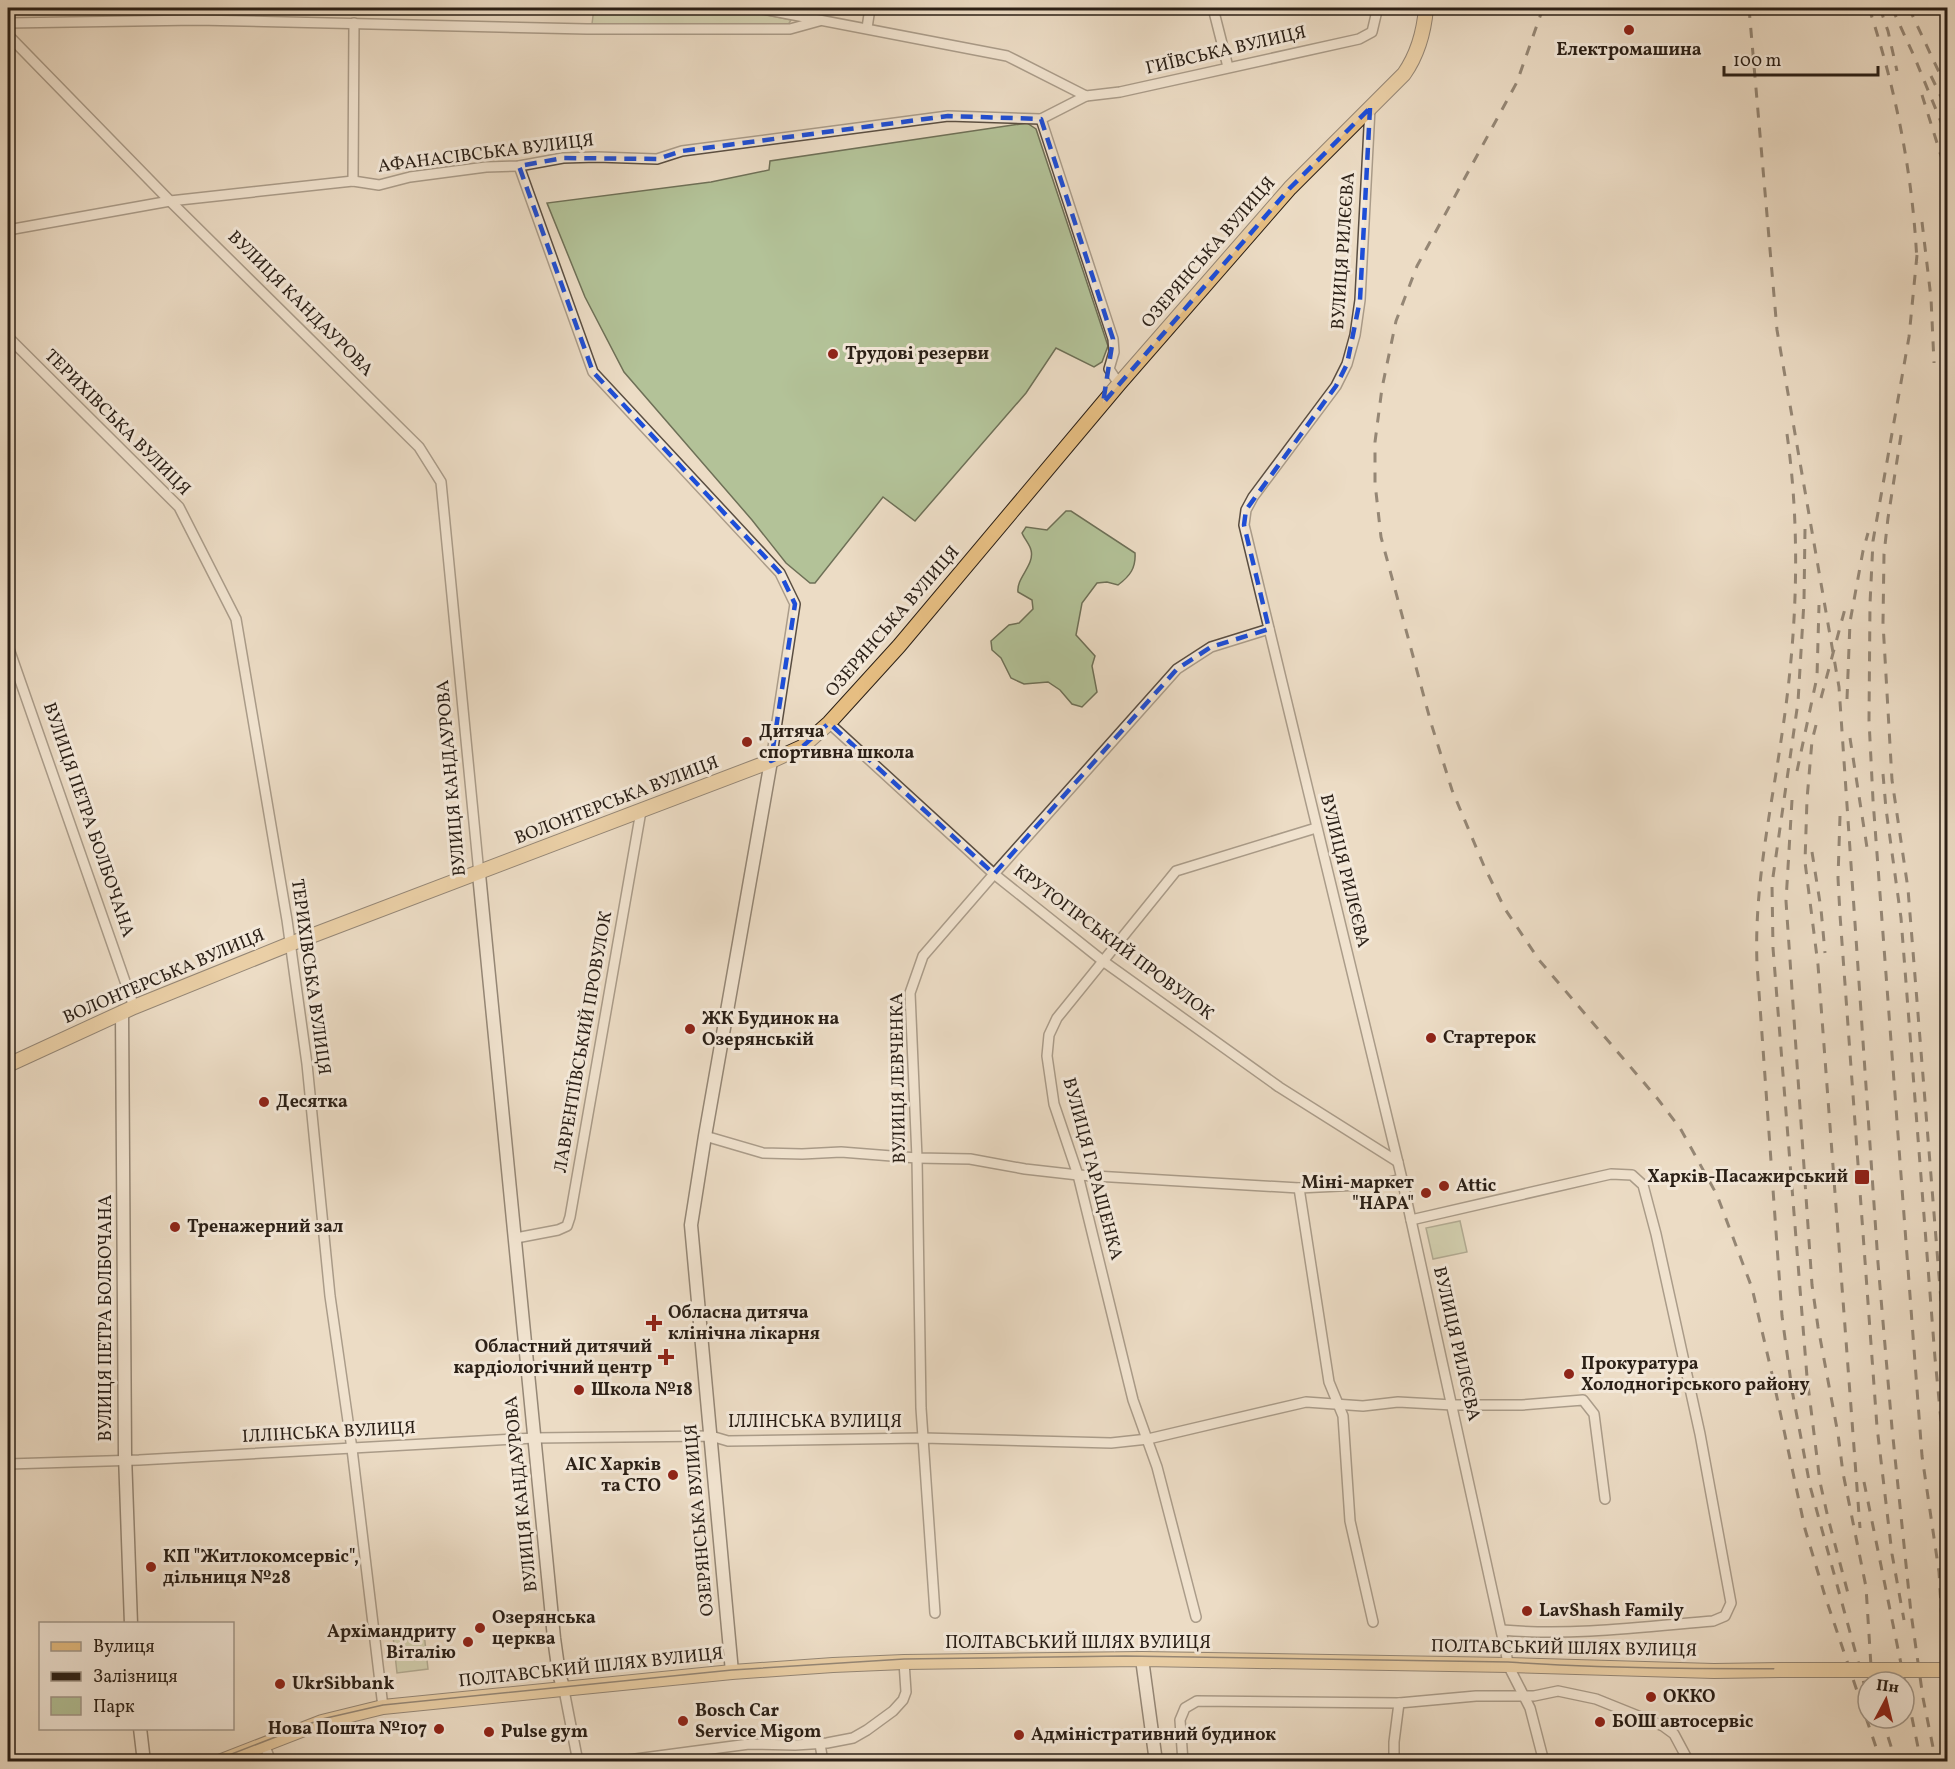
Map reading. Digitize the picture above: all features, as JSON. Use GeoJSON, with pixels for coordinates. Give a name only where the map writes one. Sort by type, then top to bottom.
{"type":"FeatureCollection","features":[{"type":"Feature","properties":{"kind":"main road","name":"ОЗЕРЯНСЬКА ВУЛИЦЯ"},"geometry":{"type":"LineString","coordinates":[[771,761],[802,747],[829,723],[1290,188],[1399,79],[1413,60],[1422,33],[1426,8]]}},
{"type":"Feature","properties":{"kind":"main road","name":"ВОЛОНТЕРСЬКА ВУЛИЦЯ"},"geometry":{"type":"LineString","coordinates":[[8,1065],[128,1009],[290,944],[771,761]]}},
{"type":"Feature","properties":{"kind":"main road","name":"ПОЛТАВСЬКИЙ ШЛЯХ ВУЛИЦЯ"},"geometry":{"type":"LineString","coordinates":[[219,1761],[322,1722],[383,1707],[732,1672],[904,1662],[1142,1659],[1555,1667],[1947,1670]]}},
{"type":"Feature","properties":{"kind":"street"},"geometry":{"type":"LineString","coordinates":[[757,8],[781,10],[819,21],[867,28],[1007,56],[1086,96]]}},
{"type":"Feature","properties":{"kind":"street"},"geometry":{"type":"LineString","coordinates":[[867,28],[870,8]]}},
{"type":"Feature","properties":{"kind":"street"},"geometry":{"type":"LineString","coordinates":[[1213,8],[1228,67]]}},
{"type":"Feature","properties":{"kind":"street","name":"ГИЇВСЬКА ВУЛИЦЯ"},"geometry":{"type":"LineString","coordinates":[[1041,119],[1086,96],[1120,92],[1359,39],[1372,32],[1376,15],[1375,8]]}},
{"type":"Feature","properties":{"kind":"street"},"geometry":{"type":"LineString","coordinates":[[8,23],[196,20],[587,29],[790,29],[819,21]]}},
{"type":"Feature","properties":{"kind":"street"},"geometry":{"type":"LineString","coordinates":[[353,181],[354,23]]}},
{"type":"Feature","properties":{"kind":"street","name":"ВУЛИЦЯ КАНДАУРОВА"},"geometry":{"type":"LineString","coordinates":[[8,35],[170,201],[419,447],[441,482],[554,1638],[559,1674],[564,1690]]}},
{"type":"Feature","properties":{"kind":"street","name":"ВУЛИЦЯ РИЛЄЄВА"},"geometry":{"type":"LineString","coordinates":[[1370,108],[1360,300],[1355,335],[1347,364],[1336,386],[1253,497],[1246,510],[1244,525],[1402,1179],[1509,1665],[1530,1708],[1544,1761]]}},
{"type":"Feature","properties":{"kind":"street","name":"АФАНАСІВСЬКА ВУЛИЦЯ"},"geometry":{"type":"LineString","coordinates":[[8,230],[170,201],[353,181],[379,184],[410,177],[486,167],[519,166],[563,158],[657,159],[682,151],[948,116],[1041,119]]}},
{"type":"Feature","properties":{"kind":"street"},"geometry":{"type":"LineString","coordinates":[[1041,119],[1113,339],[1114,352],[1109,369],[1119,384]]}},
{"type":"Feature","properties":{"kind":"street"},"geometry":{"type":"LineString","coordinates":[[519,166],[593,372],[780,573],[795,604],[771,761]]}},
{"type":"Feature","properties":{"kind":"street","name":"ТЕРИХІВСЬКА ВУЛИЦЯ"},"geometry":{"type":"LineString","coordinates":[[8,337],[179,507],[236,619],[290,944],[307,1064],[330,1296],[352,1449],[383,1707]]}},
{"type":"Feature","properties":{"kind":"street","name":"ВУЛИЦЯ ЛЕВЧЕНКА"},"geometry":{"type":"LineString","coordinates":[[935,1613],[923,1438],[917,1158],[910,993],[923,956],[1177,669],[1211,647],[1269,629]]}},
{"type":"Feature","properties":{"kind":"street","name":"ВУЛИЦЯ ПЕТРА БОЛБОЧАНА"},"geometry":{"type":"LineString","coordinates":[[8,646],[128,1009],[125,1461],[131,1622]]}},
{"type":"Feature","properties":{"kind":"street","name":"КРУТОГІРСЬКИЙ ПРОВУЛОК"},"geometry":{"type":"LineString","coordinates":[[829,723],[994,874],[1103,961],[1279,1087],[1398,1162]]}},
{"type":"Feature","properties":{"kind":"street","name":"ОЗЕРЯНСЬКА ВУЛИЦЯ"},"geometry":{"type":"LineString","coordinates":[[732,1672],[691,1225],[771,761]]}},
{"type":"Feature","properties":{"kind":"street","name":"ЛАВРЕНТІЇВСЬКИЙ ПРОВУЛОК"},"geometry":{"type":"LineString","coordinates":[[516,1238],[558,1230],[567,1226],[570,1217],[641,811]]}},
{"type":"Feature","properties":{"kind":"street","name":"ВУЛИЦЯ ГАРАЩЕНКА"},"geometry":{"type":"LineString","coordinates":[[1196,1617],[1148,1439],[1133,1400],[1078,1175],[1054,1104],[1047,1056],[1048,1035],[1057,1018],[1176,870],[1316,828]]}},
{"type":"Feature","properties":{"kind":"street"},"geometry":{"type":"LineString","coordinates":[[705,1136],[763,1153],[841,1152],[917,1158],[970,1159],[1025,1169],[1078,1175],[1299,1188],[1380,1184],[1402,1179]]}},
{"type":"Feature","properties":{"kind":"street"},"geometry":{"type":"LineString","coordinates":[[1411,1220],[1611,1174],[1632,1175],[1642,1185],[1656,1234],[1698,1423],[1731,1603],[1725,1616],[1713,1621],[1629,1629],[1536,1633],[1502,1630]]}},
{"type":"Feature","properties":{"kind":"street"},"geometry":{"type":"LineString","coordinates":[[1299,1188],[1329,1382],[1343,1416],[1350,1521],[1373,1622]]}},
{"type":"Feature","properties":{"kind":"street","name":"ІЛЛІНСЬКА ВУЛИЦЯ"},"geometry":{"type":"LineString","coordinates":[[8,1464],[125,1461],[534,1438],[711,1436],[728,1441],[923,1438],[1111,1443],[1148,1439],[1306,1402],[1363,1406],[1398,1402],[1522,1405],[1583,1400],[1594,1414],[1605,1499]]}},
{"type":"Feature","properties":{"kind":"street"},"geometry":{"type":"LineString","coordinates":[[1142,1659],[1156,1761]]}},
{"type":"Feature","properties":{"kind":"street"},"geometry":{"type":"LineString","coordinates":[[613,1761],[750,1744],[820,1744],[853,1738],[893,1711],[903,1700],[906,1692],[904,1662]]}},
{"type":"Feature","properties":{"kind":"street"},"geometry":{"type":"LineString","coordinates":[[564,1690],[578,1761]]}},
{"type":"Feature","properties":{"kind":"street"},"geometry":{"type":"LineString","coordinates":[[1183,1761],[1180,1720],[1185,1708],[1197,1701],[1399,1702],[1476,1696],[1524,1697],[1558,1691],[1596,1699],[1663,1726],[1674,1734],[1689,1761]]}},
{"type":"Feature","properties":{"kind":"street"},"geometry":{"type":"LineString","coordinates":[[1394,1761],[1399,1702]]}},
{"type":"Feature","properties":{"kind":"street"},"geometry":{"type":"LineString","coordinates":[[140,1730],[144,1761]]}},
{"type":"Feature","properties":{"kind":"street"},"geometry":{"type":"LineString","coordinates":[[264,1744],[271,1761]]}},
{"type":"Feature","properties":{"kind":"street"},"geometry":{"type":"LineString","coordinates":[[820,1744],[823,1761]]}},
{"type":"Feature","properties":{"kind":"highlighted area"},"geometry":{"type":"Polygon","coordinates":[[[1370,108],[1360,300],[1347,364],[1336,386],[1246,510],[1244,525],[1269,629],[1211,647],[1177,669],[994,874],[829,723],[802,747],[771,761],[795,604],[780,573],[593,372],[519,166],[563,158],[657,159],[682,151],[948,116],[1041,119],[1113,339],[1103,403],[1290,188],[1370,108]]]}},
{"type":"Feature","properties":{"kind":"green space"},"geometry":{"type":"Polygon","coordinates":[[[594,8],[734,8],[791,20],[788,25],[592,24],[594,8]]]}},
{"type":"Feature","properties":{"kind":"green space","name":"Трудові резерви"},"geometry":{"type":"Polygon","coordinates":[[[1027,123],[1036,129],[1108,346],[1102,362],[1094,367],[1056,348],[1026,393],[915,521],[883,497],[815,583],[810,583],[786,563],[752,520],[624,372],[585,297],[547,203],[711,182],[769,170],[770,161],[1027,123]]]}},
{"type":"Feature","properties":{"kind":"green space"},"geometry":{"type":"Polygon","coordinates":[[[1066,511],[1071,511],[1135,553],[1133,567],[1126,578],[1118,585],[1107,582],[1097,583],[1082,603],[1076,635],[1095,656],[1092,666],[1097,692],[1082,707],[1072,704],[1060,690],[1048,682],[1024,684],[1011,678],[1001,658],[992,650],[991,641],[1009,625],[1019,623],[1033,609],[1032,600],[1018,592],[1018,587],[1032,556],[1022,533],[1026,527],[1047,530],[1066,511]]]}},
{"type":"Feature","properties":{"kind":"green space"},"geometry":{"type":"Polygon","coordinates":[[[1460,1221],[1467,1252],[1433,1259],[1426,1228],[1460,1221]]]}},
{"type":"Feature","properties":{"kind":"green space"},"geometry":{"type":"Polygon","coordinates":[[[424,1633],[428,1669],[397,1673],[393,1636],[424,1633]]]}},
{"type":"Feature","properties":{"kind":"tram line"},"geometry":{"type":"LineString","coordinates":[[211,1762],[322,1719],[383,1705],[732,1670],[904,1659],[1125,1656],[1508,1662],[1673,1668],[1948,1668]]}},
{"type":"Feature","properties":{"kind":"railway"},"geometry":{"type":"LineString","coordinates":[[1543,8],[1517,82],[1417,266],[1396,321],[1382,388],[1375,442],[1375,483],[1381,537],[1431,723],[1452,790],[1505,909],[1539,960],[1680,1128],[1717,1195],[1752,1288],[1805,1529],[1881,1762]]}},
{"type":"Feature","properties":{"kind":"railway"},"geometry":{"type":"LineString","coordinates":[[1749,8],[1777,330],[1839,687],[1878,1263],[1892,1428],[1911,1613],[1923,1698],[1936,1762]]}},
{"type":"Feature","properties":{"kind":"railway"},"geometry":{"type":"LineString","coordinates":[[1869,8],[1902,133],[1912,198],[1917,263]]}},
{"type":"Feature","properties":{"kind":"railway"},"geometry":{"type":"LineString","coordinates":[[1880,8],[1897,71]]}},
{"type":"Feature","properties":{"kind":"railway"},"geometry":{"type":"LineString","coordinates":[[1892,8],[1948,139]]}},
{"type":"Feature","properties":{"kind":"railway"},"geometry":{"type":"LineString","coordinates":[[1909,8],[1945,85]]}},
{"type":"Feature","properties":{"kind":"railway"},"geometry":{"type":"LineString","coordinates":[[1931,76],[1948,111]]}},
{"type":"Feature","properties":{"kind":"railway"},"geometry":{"type":"LineString","coordinates":[[1922,95],[1948,178]]}},
{"type":"Feature","properties":{"kind":"railway"},"geometry":{"type":"LineString","coordinates":[[1922,222],[1931,298],[1934,363]]}},
{"type":"Feature","properties":{"kind":"railway"},"geometry":{"type":"LineString","coordinates":[[1917,255],[1909,337],[1873,541],[1869,720],[1922,1456],[1939,1572],[1948,1722]]}},
{"type":"Feature","properties":{"kind":"railway"},"geometry":{"type":"LineString","coordinates":[[1787,434],[1796,546],[1794,622],[1782,734],[1764,849],[1758,906],[1757,964],[1782,1316],[1792,1390],[1810,1486],[1860,1670]]}},
{"type":"Feature","properties":{"kind":"railway"},"geometry":{"type":"LineString","coordinates":[[1901,435],[1884,554],[1883,623],[1892,780],[1908,889],[1948,1388]]}},
{"type":"Feature","properties":{"kind":"railway"},"geometry":{"type":"LineString","coordinates":[[1805,529],[1804,601],[1798,702],[1772,884],[1773,948],[1807,1377],[1820,1482],[1850,1601]]}},
{"type":"Feature","properties":{"kind":"railway"},"geometry":{"type":"LineString","coordinates":[[1847,699],[1850,622],[1868,533]]}},
{"type":"Feature","properties":{"kind":"railway"},"geometry":{"type":"LineString","coordinates":[[1797,771],[1817,677],[1819,605]]}},
{"type":"Feature","properties":{"kind":"railway"},"geometry":{"type":"LineString","coordinates":[[1821,698],[1846,605]]}},
{"type":"Feature","properties":{"kind":"railway"},"geometry":{"type":"LineString","coordinates":[[1816,725],[1812,741],[1807,799],[1805,862],[1818,965],[1860,1528]]}},
{"type":"Feature","properties":{"kind":"railway"},"geometry":{"type":"LineString","coordinates":[[1850,738],[1868,854]]}},
{"type":"Feature","properties":{"kind":"railway"},"geometry":{"type":"LineString","coordinates":[[1883,774],[1901,918],[1935,1358],[1948,1494]]}},
{"type":"Feature","properties":{"kind":"railway"},"geometry":{"type":"LineString","coordinates":[[1792,800],[1786,901],[1812,1285],[1843,1473],[1866,1587],[1871,1670]]}},
{"type":"Feature","properties":{"kind":"railway"},"geometry":{"type":"LineString","coordinates":[[1840,816],[1838,878],[1840,915],[1877,1427],[1892,1554],[1904,1620]]}},
{"type":"Feature","properties":{"kind":"railway"},"geometry":{"type":"LineString","coordinates":[[1812,852],[1825,953]]}},
{"type":"Feature","properties":{"kind":"railway"},"geometry":{"type":"LineString","coordinates":[[1864,1482],[1921,1762]]}},
{"type":"Feature","properties":{"kind":"railway"},"geometry":{"type":"LineString","coordinates":[[1886,1730],[1896,1762]]}},
{"type":"Feature","properties":{"kind":"place","name":"Електромашина"},"geometry":{"type":"Point","coordinates":[1629,30]}},
{"type":"Feature","properties":{"kind":"place","name":"Трудові резерви"},"geometry":{"type":"Point","coordinates":[833,354]}},
{"type":"Feature","properties":{"kind":"place","name":"Дитяча спортивна школа"},"geometry":{"type":"Point","coordinates":[747,742]}},
{"type":"Feature","properties":{"kind":"place","name":"ЖК Будинок на Озерянській"},"geometry":{"type":"Point","coordinates":[690,1029]}},
{"type":"Feature","properties":{"kind":"place","name":"Стартерок"},"geometry":{"type":"Point","coordinates":[1431,1038]}},
{"type":"Feature","properties":{"kind":"place","name":"Десятка"},"geometry":{"type":"Point","coordinates":[264,1102]}},
{"type":"Feature","properties":{"kind":"place","name":"Харків-Пасажирський"},"geometry":{"type":"Point","coordinates":[1862,1177]}},
{"type":"Feature","properties":{"kind":"place","name":"Attic"},"geometry":{"type":"Point","coordinates":[1444,1186]}},
{"type":"Feature","properties":{"kind":"place","name":"Міні-маркет \"НАРА\""},"geometry":{"type":"Point","coordinates":[1426,1193]}},
{"type":"Feature","properties":{"kind":"place","name":"Тренажерний зал"},"geometry":{"type":"Point","coordinates":[175,1227]}},
{"type":"Feature","properties":{"kind":"place","name":"Обласна дитяча клінічна лікарня"},"geometry":{"type":"Point","coordinates":[654,1323]}},
{"type":"Feature","properties":{"kind":"place","name":"Областний дитячий кардіологічний центр"},"geometry":{"type":"Point","coordinates":[666,1357]}},
{"type":"Feature","properties":{"kind":"place","name":"Прокуратура Холодногірського району"},"geometry":{"type":"Point","coordinates":[1569,1374]}},
{"type":"Feature","properties":{"kind":"place","name":"Школа №18"},"geometry":{"type":"Point","coordinates":[579,1390]}},
{"type":"Feature","properties":{"kind":"place","name":"АІС Харків та СТО"},"geometry":{"type":"Point","coordinates":[673,1475]}},
{"type":"Feature","properties":{"kind":"place","name":"КП \"Житлокомсервіс\", дільниця №28"},"geometry":{"type":"Point","coordinates":[151,1567]}},
{"type":"Feature","properties":{"kind":"place","name":"LavShash Family"},"geometry":{"type":"Point","coordinates":[1527,1611]}},
{"type":"Feature","properties":{"kind":"place","name":"Озерянська церква"},"geometry":{"type":"Point","coordinates":[480,1628]}},
{"type":"Feature","properties":{"kind":"place","name":"Архімандриту Віталію"},"geometry":{"type":"Point","coordinates":[468,1642]}},
{"type":"Feature","properties":{"kind":"place","name":"UkrSibbank"},"geometry":{"type":"Point","coordinates":[280,1684]}},
{"type":"Feature","properties":{"kind":"place","name":"ОККО"},"geometry":{"type":"Point","coordinates":[1651,1697]}},
{"type":"Feature","properties":{"kind":"place","name":"Bosch Car Service Migom"},"geometry":{"type":"Point","coordinates":[683,1721]}},
{"type":"Feature","properties":{"kind":"place","name":"БОШ автосервіс"},"geometry":{"type":"Point","coordinates":[1600,1722]}},
{"type":"Feature","properties":{"kind":"place","name":"Нова Пошта №107"},"geometry":{"type":"Point","coordinates":[439,1729]}},
{"type":"Feature","properties":{"kind":"place","name":"Pulse gym"},"geometry":{"type":"Point","coordinates":[489,1732]}},
{"type":"Feature","properties":{"kind":"place","name":"Адміністративний будинок"},"geometry":{"type":"Point","coordinates":[1019,1735]}}]}
